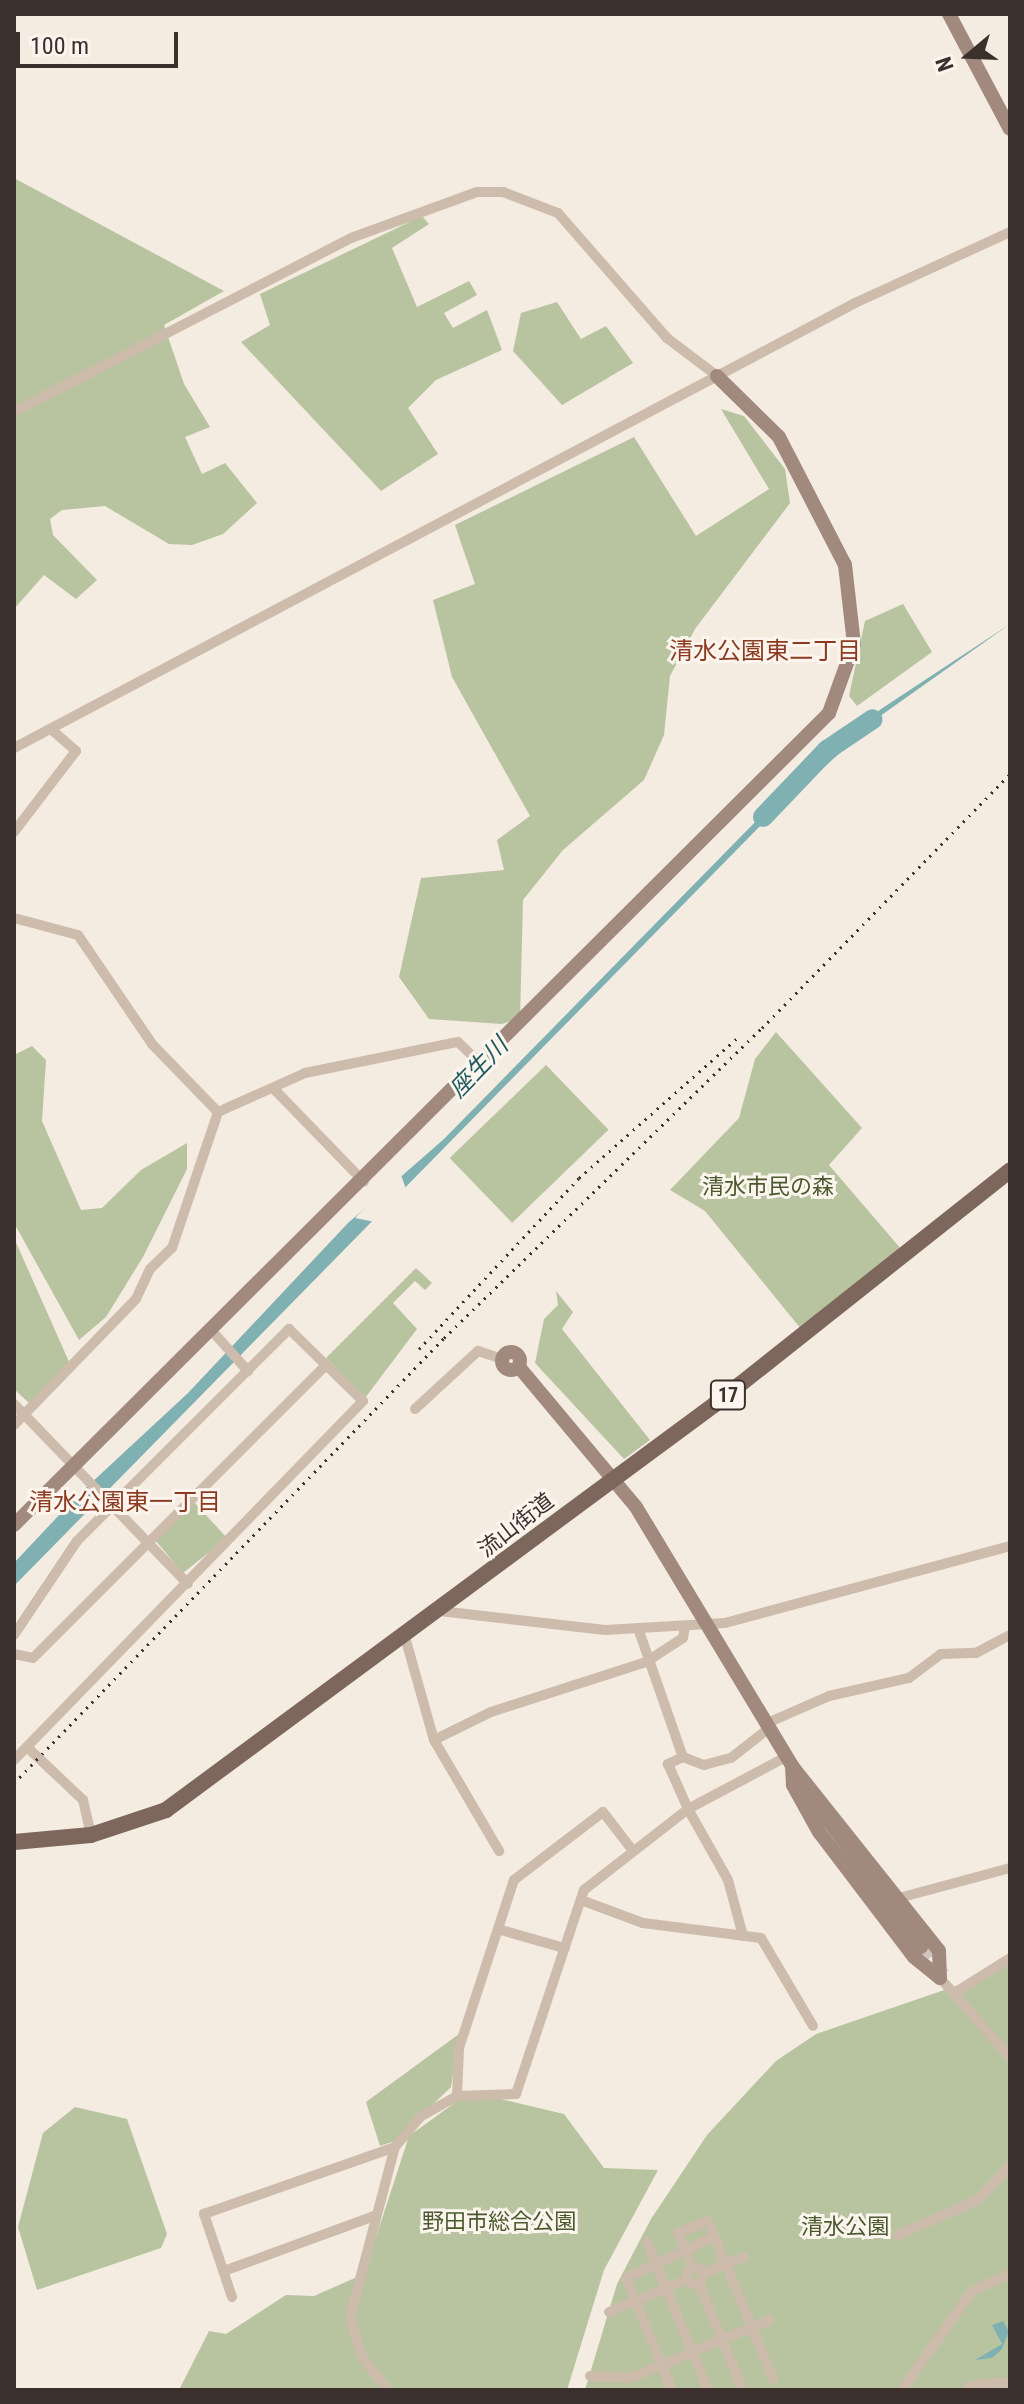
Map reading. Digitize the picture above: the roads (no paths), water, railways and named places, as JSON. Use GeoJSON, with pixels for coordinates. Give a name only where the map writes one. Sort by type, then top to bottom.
{"type":"FeatureCollection","features":[{"type":"Feature","properties":{"kind":"main road","name":"流山街道"},"geometry":{"type":"LineString","coordinates":[[14,1842],[91,1835],[166,1810],[440,1611],[1010,1170]]}},
{"type":"Feature","properties":{"kind":"street"},"geometry":{"type":"LineString","coordinates":[[949,14],[1010,129]]}},
{"type":"Feature","properties":{"kind":"street"},"geometry":{"type":"LineString","coordinates":[[14,412],[173,327],[426,206],[503,192],[558,213],[667,338],[717,376],[779,437],[845,565],[855,620],[849,668],[811,735],[212,1331],[77,1473],[14,1525]]}},
{"type":"Feature","properties":{"kind":"street"},"geometry":{"type":"LineString","coordinates":[[14,748],[717,376],[1010,232]]}},
{"type":"Feature","properties":{"kind":"street"},"geometry":{"type":"LineString","coordinates":[[173,315],[173,327]]}},
{"type":"Feature","properties":{"kind":"street"},"geometry":{"type":"LineString","coordinates":[[14,832],[76,751],[51,729]]}},
{"type":"Feature","properties":{"kind":"street"},"geometry":{"type":"LineString","coordinates":[[14,918],[78,935],[152,1044],[218,1112]]}},
{"type":"Feature","properties":{"kind":"street"},"geometry":{"type":"LineString","coordinates":[[14,1425],[136,1299],[172,1248],[218,1112],[305,1073],[458,1042],[481,1064]]}},
{"type":"Feature","properties":{"kind":"street"},"geometry":{"type":"LineString","coordinates":[[274,1089],[364,1182]]}},
{"type":"Feature","properties":{"kind":"street"},"geometry":{"type":"LineString","coordinates":[[14,1635],[43,1583],[108,1505],[245,1368],[289,1329],[363,1401],[14,1760]]}},
{"type":"Feature","properties":{"kind":"street"},"geometry":{"type":"LineString","coordinates":[[212,1331],[245,1368]]}},
{"type":"Feature","properties":{"kind":"street"},"geometry":{"type":"LineString","coordinates":[[415,1409],[478,1351],[502,1359],[514,1352],[519,1367],[614,1478],[710,1624],[789,1762],[921,1947]]}},
{"type":"Feature","properties":{"kind":"street"},"geometry":{"type":"LineString","coordinates":[[14,1654],[33,1658],[326,1365]]}},
{"type":"Feature","properties":{"kind":"street"},"geometry":{"type":"LineString","coordinates":[[14,1404],[77,1473],[188,1584]]}},
{"type":"Feature","properties":{"kind":"street"},"geometry":{"type":"LineString","coordinates":[[440,1611],[639,1631],[685,1627],[710,1624],[1010,1546]]}},
{"type":"Feature","properties":{"kind":"street"},"geometry":{"type":"LineString","coordinates":[[434,1740],[491,1712],[646,1662],[683,1638],[685,1627]]}},
{"type":"Feature","properties":{"kind":"street"},"geometry":{"type":"LineString","coordinates":[[639,1631],[646,1662],[683,1757]]}},
{"type":"Feature","properties":{"kind":"street"},"geometry":{"type":"LineString","coordinates":[[743,1936],[728,1880],[688,1809],[668,1764],[683,1757],[704,1765],[731,1758],[767,1726],[829,1696],[909,1678],[941,1654],[976,1653],[1010,1635]]}},
{"type":"Feature","properties":{"kind":"street"},"geometry":{"type":"LineString","coordinates":[[405,1637],[434,1740],[499,1851]]}},
{"type":"Feature","properties":{"kind":"street"},"geometry":{"type":"LineString","coordinates":[[27,1747],[83,1800],[91,1835]]}},
{"type":"Feature","properties":{"kind":"street"},"geometry":{"type":"LineString","coordinates":[[388,2390],[362,2357],[350,2317],[374,2216],[395,2147],[420,2117],[457,2096],[516,2094],[581,1900],[633,1851],[688,1809],[789,1762]]}},
{"type":"Feature","properties":{"kind":"street"},"geometry":{"type":"LineString","coordinates":[[789,1762],[939,1951],[940,1978]]}},
{"type":"Feature","properties":{"kind":"street"},"geometry":{"type":"LineString","coordinates":[[789,1762],[793,1785],[819,1832],[919,1964],[956,1992],[1010,2057]]}},
{"type":"Feature","properties":{"kind":"street"},"geometry":{"type":"LineString","coordinates":[[457,2096],[459,2048],[501,1930],[514,1880],[603,1812],[633,1851]]}},
{"type":"Feature","properties":{"kind":"street"},"geometry":{"type":"LineString","coordinates":[[899,1898],[1010,1868]]}},
{"type":"Feature","properties":{"kind":"street"},"geometry":{"type":"LineString","coordinates":[[581,1900],[643,1923],[761,1938],[813,2026]]}},
{"type":"Feature","properties":{"kind":"street"},"geometry":{"type":"LineString","coordinates":[[501,1930],[564,1948]]}},
{"type":"Feature","properties":{"kind":"street"},"geometry":{"type":"LineString","coordinates":[[956,1992],[1010,1958]]}},
{"type":"Feature","properties":{"kind":"street"},"geometry":{"type":"LineString","coordinates":[[232,2297],[204,2214],[395,2147]]}},
{"type":"Feature","properties":{"kind":"street"},"geometry":{"type":"LineString","coordinates":[[898,2235],[978,2200],[1010,2166]]}},
{"type":"Feature","properties":{"kind":"street"},"geometry":{"type":"LineString","coordinates":[[224,2271],[374,2216]]}},
{"type":"Feature","properties":{"kind":"street"},"geometry":{"type":"LineString","coordinates":[[743,2390],[701,2278],[692,2267],[678,2233],[708,2221],[773,2379]]}},
{"type":"Feature","properties":{"kind":"street"},"geometry":{"type":"LineString","coordinates":[[672,2390],[636,2301],[628,2272],[714,2237]]}},
{"type":"Feature","properties":{"kind":"street"},"geometry":{"type":"LineString","coordinates":[[647,2242],[708,2390]]}},
{"type":"Feature","properties":{"kind":"street"},"geometry":{"type":"LineString","coordinates":[[609,2312],[686,2280],[701,2278],[744,2257]]}},
{"type":"Feature","properties":{"kind":"street"},"geometry":{"type":"LineString","coordinates":[[686,2280],[692,2267]]}},
{"type":"Feature","properties":{"kind":"street"},"geometry":{"type":"LineString","coordinates":[[902,2390],[972,2291],[1010,2274]]}},
{"type":"Feature","properties":{"kind":"street"},"geometry":{"type":"LineString","coordinates":[[590,2376],[622,2380],[769,2320]]}},
{"type":"Feature","properties":{"kind":"street"},"geometry":{"type":"LineString","coordinates":[[968,2386],[1010,2382]]}},
{"type":"Feature","properties":{"kind":"water"},"geometry":{"type":"Polygon","coordinates":[[[1010,624],[883,714],[770,816],[14,1586],[14,1563],[76,1497],[188,1393],[348,1223],[444,1139],[767,810],[881,709],[1010,624]]]}},
{"type":"Feature","properties":{"kind":"water"},"geometry":{"type":"Polygon","coordinates":[[[1003,2321],[1009,2331],[1002,2349],[992,2358],[975,2360],[1002,2344],[992,2325],[1003,2321]]]}},
{"type":"Feature","properties":{"kind":"waterway","name":"座生川"},"geometry":{"type":"LineString","coordinates":[[763,817],[827,750],[873,719]]}},
{"type":"Feature","properties":{"kind":"tunnel"},"geometry":{"type":"LineString","coordinates":[[921,1947],[943,1975]]}},
{"type":"Feature","properties":{"kind":"railway"},"geometry":{"type":"LineString","coordinates":[[14,1783],[444,1338],[762,1028],[1010,774]]}},
{"type":"Feature","properties":{"kind":"railway"},"geometry":{"type":"LineString","coordinates":[[419,1349],[579,1178],[736,1039]]}},
{"type":"Feature","properties":{"kind":"district","name":"清水公園東二丁目"},"geometry":{"type":"Point","coordinates":[765,652]}},
{"type":"Feature","properties":{"kind":"district","name":"清水公園東一丁目"},"geometry":{"type":"Point","coordinates":[125,1503]}},
{"type":"Feature","properties":{"kind":"park label","name":"清水市民の森"},"geometry":{"type":"Point","coordinates":[768,1187]}},
{"type":"Feature","properties":{"kind":"park label","name":"野田市総合公園"},"geometry":{"type":"Point","coordinates":[499,2222]}},
{"type":"Feature","properties":{"kind":"park label","name":"清水公園"},"geometry":{"type":"Point","coordinates":[845,2227]}}]}
